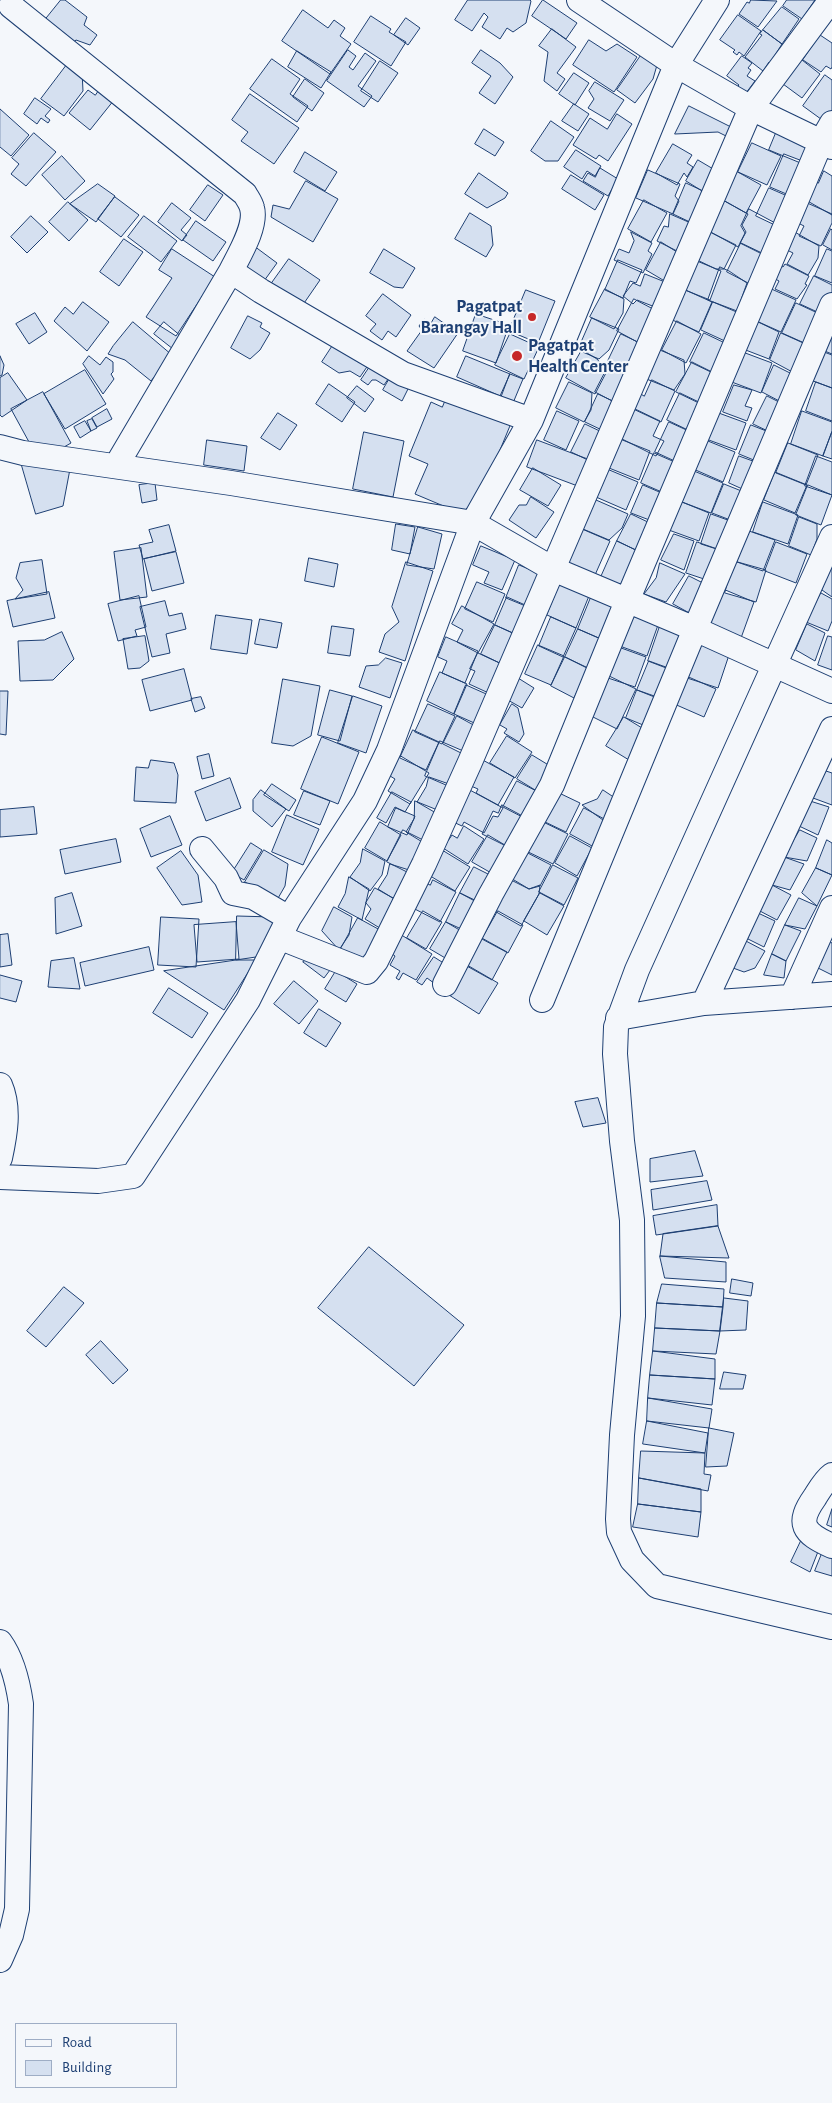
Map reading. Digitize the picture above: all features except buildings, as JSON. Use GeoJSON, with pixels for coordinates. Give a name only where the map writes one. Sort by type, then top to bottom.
{"type":"FeatureCollection","features":[{"type":"Feature","properties":{"kind":"street"},"geometry":{"type":"LineString","coordinates":[[445,984],[491,894],[552,785],[627,601],[828,138],[751,108],[676,65],[579,0]]}},
{"type":"Feature","properties":{"kind":"street"},"geometry":{"type":"LineString","coordinates":[[0,1177],[98,1181],[133,1176],[248,1000],[285,928],[365,801],[389,750],[472,523],[531,420],[676,65],[717,0]]}},
{"type":"Feature","properties":{"kind":"street"},"geometry":{"type":"LineString","coordinates":[[202,849],[226,878],[233,893],[253,897],[285,928],[367,972],[376,961],[451,805],[751,108],[831,0]]}},
{"type":"Feature","properties":{"kind":"street"},"geometry":{"type":"LineString","coordinates":[[9,8],[245,194],[252,206],[253,218],[244,245],[231,271],[116,466]]}},
{"type":"Feature","properties":{"kind":"street"},"geometry":{"type":"LineString","coordinates":[[231,271],[261,291],[403,374],[531,420]]}},
{"type":"Feature","properties":{"kind":"street"},"geometry":{"type":"LineString","coordinates":[[542,1000],[695,629],[832,305]]}},
{"type":"Feature","properties":{"kind":"street"},"geometry":{"type":"LineString","coordinates":[[0,447],[23,453],[472,523],[553,570],[695,629],[832,691]]}},
{"type":"Feature","properties":{"kind":"street"},"geometry":{"type":"LineString","coordinates":[[832,537],[637,970],[618,1018],[615,1054],[622,1141],[632,1220],[633,1316],[622,1435],[619,1532],[632,1560],[657,1586],[832,1627]]}},
{"type":"Feature","properties":{"kind":"street"},"geometry":{"type":"LineString","coordinates":[[704,1003],[832,729]]}},
{"type":"Feature","properties":{"kind":"street"},"geometry":{"type":"LineString","coordinates":[[792,997],[832,908]]}},
{"type":"Feature","properties":{"kind":"street"},"geometry":{"type":"LineString","coordinates":[[618,1018],[704,1003],[832,994]]}},
{"type":"Feature","properties":{"kind":"street"},"geometry":{"type":"LineString","coordinates":[[0,1085],[5,1106],[5,1135],[0,1158]]}},
{"type":"Feature","properties":{"kind":"street"},"geometry":{"type":"LineString","coordinates":[[832,1475],[805,1511],[804,1519],[807,1530],[815,1538],[832,1546]]}},
{"type":"Feature","properties":{"kind":"street"},"geometry":{"type":"LineString","coordinates":[[0,1642],[5,1649],[18,1682],[21,1704],[17,1909],[11,1935],[0,1960]]}},
{"type":"Feature","properties":{"kind":"place","name":"Pagatpat Barangay Hall"},"geometry":{"type":"Point","coordinates":[532,317]}},
{"type":"Feature","properties":{"kind":"place","name":"Pagatpat Health Center"},"geometry":{"type":"Point","coordinates":[517,356]}}]}
